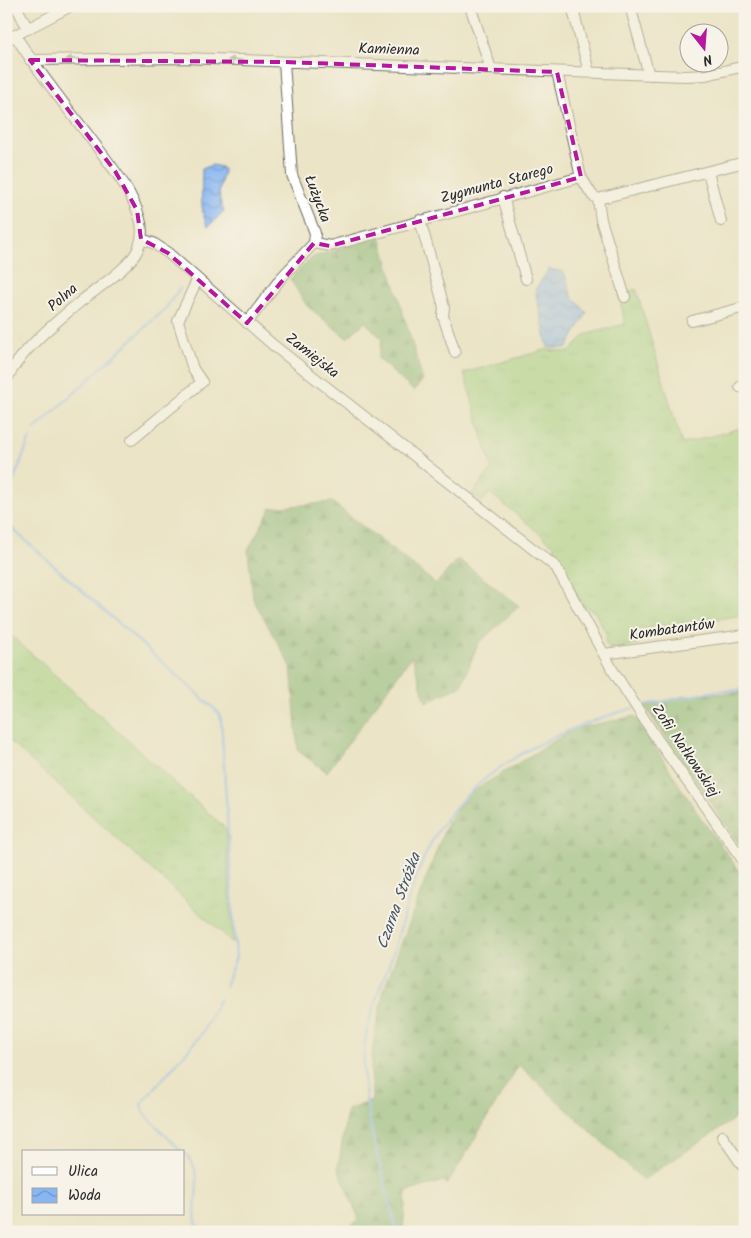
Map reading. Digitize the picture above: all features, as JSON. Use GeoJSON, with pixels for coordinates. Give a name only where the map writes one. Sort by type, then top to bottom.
{"type":"FeatureCollection","features":[{"type":"Feature","properties":{"kind":"street"},"geometry":{"type":"LineString","coordinates":[[16,6],[28,28]]}},
{"type":"Feature","properties":{"kind":"street"},"geometry":{"type":"LineString","coordinates":[[71,6],[11,38],[115,171],[137,210],[142,228],[141,239]]}},
{"type":"Feature","properties":{"kind":"street"},"geometry":{"type":"LineString","coordinates":[[470,6],[491,69]]}},
{"type":"Feature","properties":{"kind":"street"},"geometry":{"type":"LineString","coordinates":[[572,6],[589,72]]}},
{"type":"Feature","properties":{"kind":"street"},"geometry":{"type":"LineString","coordinates":[[630,6],[648,75]]}},
{"type":"Feature","properties":{"kind":"street","name":"Kamienna"},"geometry":{"type":"LineString","coordinates":[[30,60],[183,58],[648,75],[706,75],[745,66]]}},
{"type":"Feature","properties":{"kind":"street","name":"Łużycka"},"geometry":{"type":"LineString","coordinates":[[247,323],[281,278],[314,243],[315,233],[292,175],[284,62]]}},
{"type":"Feature","properties":{"kind":"street"},"geometry":{"type":"LineString","coordinates":[[557,72],[581,176],[592,195],[598,199],[745,162]]}},
{"type":"Feature","properties":{"kind":"street"},"geometry":{"type":"LineString","coordinates":[[708,172],[721,220]]}},
{"type":"Feature","properties":{"kind":"street","name":"Zygmunta Starego"},"geometry":{"type":"LineString","coordinates":[[314,243],[330,246],[581,176]]}},
{"type":"Feature","properties":{"kind":"street"},"geometry":{"type":"LineString","coordinates":[[503,197],[526,279]]}},
{"type":"Feature","properties":{"kind":"street"},"geometry":{"type":"LineString","coordinates":[[598,199],[601,220],[625,297]]}},
{"type":"Feature","properties":{"kind":"street"},"geometry":{"type":"LineString","coordinates":[[420,220],[444,307],[443,316],[455,352]]}},
{"type":"Feature","properties":{"kind":"street","name":"Zamiejska"},"geometry":{"type":"LineString","coordinates":[[141,239],[153,243],[168,253],[247,323],[546,558],[564,578],[604,654]]}},
{"type":"Feature","properties":{"kind":"street","name":"Polna"},"geometry":{"type":"LineString","coordinates":[[6,382],[10,372],[23,355],[67,312],[136,254],[141,239]]}},
{"type":"Feature","properties":{"kind":"street"},"geometry":{"type":"LineString","coordinates":[[132,440],[202,382],[193,369],[178,321],[197,280]]}},
{"type":"Feature","properties":{"kind":"street"},"geometry":{"type":"LineString","coordinates":[[692,321],[745,307]]}},
{"type":"Feature","properties":{"kind":"street","name":"Kombatantów"},"geometry":{"type":"LineString","coordinates":[[604,654],[745,635]]}},
{"type":"Feature","properties":{"kind":"street","name":"Zofii Nałkowskiej"},"geometry":{"type":"LineString","coordinates":[[604,654],[637,707],[745,863]]}},
{"type":"Feature","properties":{"kind":"street"},"geometry":{"type":"LineString","coordinates":[[722,1136],[745,1169]]}},
{"type":"Feature","properties":{"kind":"highlighted area"},"geometry":{"type":"Polygon","coordinates":[[[30,60],[284,62],[557,72],[581,177],[330,246],[314,243],[247,323],[168,253],[141,239],[137,210],[115,171],[30,60]]]}},
{"type":"Feature","properties":{"kind":"green space"},"geometry":{"type":"Polygon","coordinates":[[[380,236],[423,380],[414,391],[378,359],[382,339],[365,322],[347,338],[307,306],[290,279],[313,257],[380,236]]]}},
{"type":"Feature","properties":{"kind":"green space"},"geometry":{"type":"Polygon","coordinates":[[[636,289],[682,444],[745,427],[745,560],[737,566],[745,591],[745,615],[636,630],[637,645],[610,649],[605,642],[607,635],[594,611],[583,606],[564,572],[550,556],[555,546],[490,493],[482,502],[471,494],[492,469],[464,373],[545,350],[570,352],[585,335],[625,324],[619,295],[636,289]]]}},
{"type":"Feature","properties":{"kind":"green space"},"geometry":{"type":"Polygon","coordinates":[[[332,502],[436,584],[458,559],[519,606],[478,644],[461,686],[426,702],[412,656],[327,772],[298,751],[291,666],[253,599],[248,550],[271,508],[332,502]]]}},
{"type":"Feature","properties":{"kind":"green space"},"geometry":{"type":"Polygon","coordinates":[[[6,631],[226,829],[233,943],[6,738],[6,631]]]}},
{"type":"Feature","properties":{"kind":"green space"},"geometry":{"type":"Polygon","coordinates":[[[745,692],[745,853],[645,707],[684,696],[745,692]]]}},
{"type":"Feature","properties":{"kind":"green space"},"geometry":{"type":"Polygon","coordinates":[[[635,716],[698,814],[745,879],[745,1112],[643,1180],[519,1065],[447,1185],[444,1181],[406,1192],[403,1232],[345,1232],[359,1219],[338,1168],[347,1110],[372,1101],[371,1069],[373,1044],[384,989],[447,823],[467,795],[573,729],[635,716]]]}},
{"type":"Feature","properties":{"kind":"water"},"geometry":{"type":"Polygon","coordinates":[[[212,165],[221,167],[224,171],[219,196],[224,211],[208,227],[202,206],[202,169],[212,165]]]}},
{"type":"Feature","properties":{"kind":"water"},"geometry":{"type":"Polygon","coordinates":[[[549,269],[564,272],[572,296],[587,313],[567,348],[548,348],[535,290],[549,269]]]}},
{"type":"Feature","properties":{"kind":"waterway"},"geometry":{"type":"LineString","coordinates":[[34,430],[165,309],[180,288]]}},
{"type":"Feature","properties":{"kind":"waterway"},"geometry":{"type":"LineString","coordinates":[[6,499],[30,438]]}},
{"type":"Feature","properties":{"kind":"waterway"},"geometry":{"type":"LineString","coordinates":[[6,523],[219,713],[221,719],[236,957],[225,986]]}},
{"type":"Feature","properties":{"kind":"waterway","name":"Czarna Stróżka"},"geometry":{"type":"LineString","coordinates":[[640,706],[717,691],[745,690]]}},
{"type":"Feature","properties":{"kind":"waterway","name":"Czarna Stróżka"},"geometry":{"type":"LineString","coordinates":[[397,1232],[369,1116],[364,1077],[364,1059],[371,1013],[393,954],[419,869],[431,843],[448,817],[468,794],[492,773],[545,741],[574,728],[633,708]]}},
{"type":"Feature","properties":{"kind":"waterway"},"geometry":{"type":"LineString","coordinates":[[180,1150],[143,1112],[141,1104],[201,1035],[220,998]]}},
{"type":"Feature","properties":{"kind":"waterway"},"geometry":{"type":"LineString","coordinates":[[185,1154],[192,1162],[196,1173],[195,1215],[197,1224],[202,1232]]}}]}
